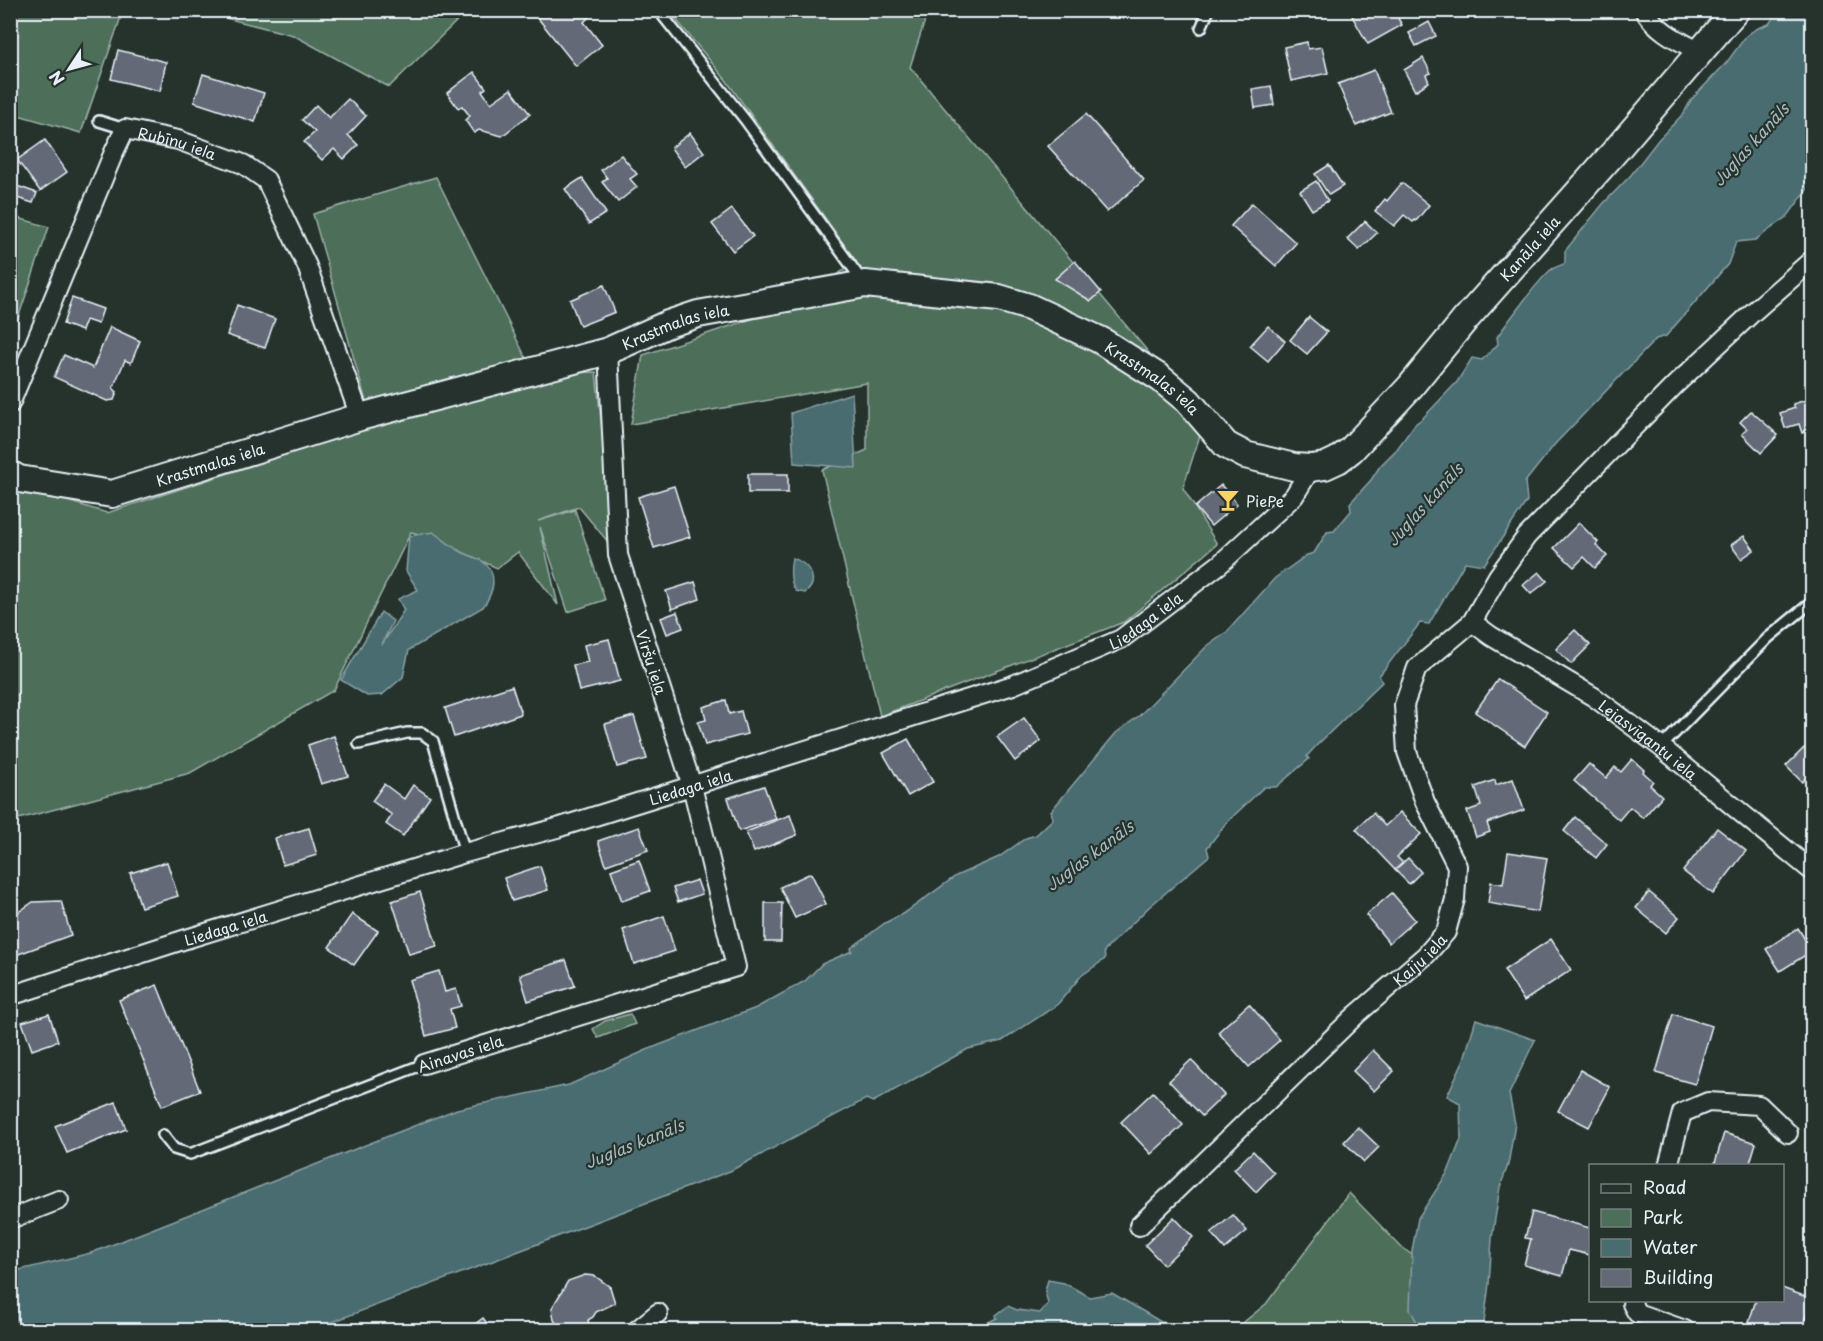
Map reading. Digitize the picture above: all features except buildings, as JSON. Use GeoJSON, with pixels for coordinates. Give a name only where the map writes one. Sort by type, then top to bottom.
{"type":"FeatureCollection","features":[{"type":"Feature","properties":{"kind":"street"},"geometry":{"type":"LineString","coordinates":[[1644,10],[1652,23],[1671,37],[1700,52]]}},
{"type":"Feature","properties":{"kind":"street","name":"Kanāla iela"},"geometry":{"type":"LineString","coordinates":[[1311,468],[1325,466],[1338,460],[1352,450],[1377,424],[1736,10]]}},
{"type":"Feature","properties":{"kind":"street","name":"Rubīnu iela"},"geometry":{"type":"LineString","coordinates":[[10,404],[125,129],[178,140],[243,164],[266,180],[307,266],[360,417]]}},
{"type":"Feature","properties":{"kind":"street"},"geometry":{"type":"LineString","coordinates":[[1472,622],[1498,576],[1527,536],[1675,385],[1812,260]]}},
{"type":"Feature","properties":{"kind":"street","name":"Krastmalas iela"},"geometry":{"type":"LineString","coordinates":[[13,482],[112,494],[360,417],[608,351],[668,324],[698,314],[865,284],[999,298],[1029,307],[1100,340],[1160,378],[1188,401],[1226,445],[1245,455],[1294,467],[1311,468]]}},
{"type":"Feature","properties":{"kind":"street","name":"Viršu iela"},"geometry":{"type":"LineString","coordinates":[[608,351],[618,555],[692,786],[736,967]]}},
{"type":"Feature","properties":{"kind":"street","name":"Liedaga iela"},"geometry":{"type":"LineString","coordinates":[[10,996],[183,940],[465,853],[557,828],[1013,685],[1121,639],[1220,564],[1294,496],[1311,468]]}},
{"type":"Feature","properties":{"kind":"street","name":"Lejasvīgantu iela"},"geometry":{"type":"LineString","coordinates":[[1472,622],[1491,636],[1594,697],[1661,747],[1812,871]]}},
{"type":"Feature","properties":{"kind":"street","name":"Kaiju iela"},"geometry":{"type":"LineString","coordinates":[[1139,1226],[1356,1015],[1425,955],[1446,932],[1455,899],[1457,866],[1425,802],[1407,752],[1404,705],[1417,668],[1472,622]]}},
{"type":"Feature","properties":{"kind":"street","name":"Ainavas iela"},"geometry":{"type":"LineString","coordinates":[[424,1064],[736,967]]}},
{"type":"Feature","properties":{"kind":"street"},"geometry":{"type":"LineString","coordinates":[[1669,1164],[1682,1113],[1708,1102],[1759,1105],[1788,1133]]}},
{"type":"Feature","properties":{"kind":"street"},"geometry":{"type":"LineString","coordinates":[[10,1219],[59,1200]]}},
{"type":"Feature","properties":{"kind":"street"},"geometry":{"type":"LineString","coordinates":[[1632,1302],[1636,1313],[1685,1330]]}},
{"type":"Feature","properties":{"kind":"street"},"geometry":{"type":"LineString","coordinates":[[637,1330],[658,1313]]}},
{"type":"Feature","properties":{"kind":"lane"},"geometry":{"type":"LineString","coordinates":[[1201,28],[1209,10]]}},
{"type":"Feature","properties":{"kind":"lane"},"geometry":{"type":"LineString","coordinates":[[663,16],[746,121],[865,284]]}},
{"type":"Feature","properties":{"kind":"lane"},"geometry":{"type":"LineString","coordinates":[[99,121],[125,129]]}},
{"type":"Feature","properties":{"kind":"lane"},"geometry":{"type":"LineString","coordinates":[[1661,747],[1768,638],[1812,602]]}},
{"type":"Feature","properties":{"kind":"lane"},"geometry":{"type":"LineString","coordinates":[[359,744],[406,733],[422,733],[433,741],[465,853]]}},
{"type":"Feature","properties":{"kind":"lane","name":"Ainavas iela"},"geometry":{"type":"LineString","coordinates":[[163,1135],[174,1149],[190,1154],[424,1064]]}},
{"type":"Feature","properties":{"kind":"green space"},"geometry":{"type":"Polygon","coordinates":[[[10,11],[123,11],[81,133],[11,113],[10,11]]]}},
{"type":"Feature","properties":{"kind":"green space"},"geometry":{"type":"Polygon","coordinates":[[[198,11],[467,11],[389,87],[293,35],[198,11]]]}},
{"type":"Feature","properties":{"kind":"green space"},"geometry":{"type":"Polygon","coordinates":[[[669,11],[928,11],[910,67],[1205,420],[1183,488],[1217,544],[1124,622],[880,716],[822,470],[867,450],[867,383],[631,424],[643,355],[797,304],[856,261],[726,80],[669,11]]]}},
{"type":"Feature","properties":{"kind":"green space"},"geometry":{"type":"Polygon","coordinates":[[[436,177],[534,374],[596,372],[608,489],[608,542],[579,507],[538,521],[575,510],[605,600],[568,612],[540,527],[558,605],[518,552],[497,568],[429,537],[411,532],[334,690],[190,773],[11,821],[11,484],[107,513],[373,426],[313,214],[436,177]]]}},
{"type":"Feature","properties":{"kind":"green space"},"geometry":{"type":"Polygon","coordinates":[[[10,216],[49,227],[11,339],[10,216]]]}},
{"type":"Feature","properties":{"kind":"green space"},"geometry":{"type":"Polygon","coordinates":[[[630,1014],[635,1024],[598,1038],[593,1029],[605,1021],[630,1014]]]}},
{"type":"Feature","properties":{"kind":"green space"},"geometry":{"type":"Polygon","coordinates":[[[1349,1193],[1401,1247],[1467,1294],[1472,1330],[1234,1330],[1266,1304],[1349,1193]]]}},
{"type":"Feature","properties":{"kind":"water","name":"Juglas kanāls"},"geometry":{"type":"Polygon","coordinates":[[[1778,11],[1812,11],[1812,183],[1787,217],[1755,240],[1736,242],[1728,264],[1666,336],[1656,339],[1555,444],[1525,482],[1527,501],[1484,565],[1465,562],[1429,624],[1420,623],[1379,676],[1382,682],[1316,746],[1307,756],[1309,759],[1276,787],[1264,787],[1226,823],[1207,848],[1209,856],[1149,907],[1104,951],[1105,959],[1081,976],[1057,1005],[1002,1041],[968,1049],[873,1102],[866,1099],[730,1171],[311,1330],[11,1330],[11,1272],[91,1253],[457,1109],[569,1085],[649,1049],[756,1008],[805,981],[822,964],[852,951],[851,948],[885,923],[906,912],[956,876],[999,857],[1026,838],[1036,835],[1053,819],[1051,811],[1116,733],[1140,715],[1207,646],[1226,633],[1275,578],[1307,555],[1314,553],[1327,532],[1334,531],[1351,511],[1350,503],[1397,449],[1415,424],[1457,382],[1472,358],[1482,360],[1498,344],[1497,337],[1532,290],[1552,269],[1565,263],[1565,251],[1658,140],[1684,113],[1691,100],[1727,62],[1746,36],[1769,24],[1778,11]]]}},
{"type":"Feature","properties":{"kind":"water"},"geometry":{"type":"Polygon","coordinates":[[[852,393],[856,468],[794,463],[791,413],[852,393]]]}},
{"type":"Feature","properties":{"kind":"water"},"geometry":{"type":"Polygon","coordinates":[[[433,532],[456,549],[480,560],[487,566],[493,577],[490,595],[483,607],[409,650],[403,677],[382,695],[367,696],[341,680],[381,612],[393,621],[381,646],[404,610],[398,599],[418,590],[406,571],[409,536],[433,532]]]}},
{"type":"Feature","properties":{"kind":"water"},"geometry":{"type":"Polygon","coordinates":[[[792,558],[803,563],[810,572],[812,583],[805,593],[796,591],[792,584],[792,558]]]}},
{"type":"Feature","properties":{"kind":"water"},"geometry":{"type":"Polygon","coordinates":[[[1476,1019],[1535,1040],[1509,1094],[1515,1124],[1508,1165],[1500,1187],[1492,1238],[1483,1330],[1421,1330],[1410,1309],[1412,1251],[1418,1218],[1448,1172],[1461,1139],[1460,1103],[1447,1096],[1464,1059],[1476,1019]]]}},
{"type":"Feature","properties":{"kind":"water"},"geometry":{"type":"Polygon","coordinates":[[[1048,1280],[1064,1283],[1090,1297],[1112,1293],[1166,1323],[1174,1330],[969,1330],[973,1325],[980,1326],[997,1318],[996,1315],[1008,1306],[1017,1310],[1040,1313],[1048,1304],[1045,1291],[1048,1280]]]}},
{"type":"Feature","properties":{"kind":"place","name":"PiePe"},"geometry":{"type":"Point","coordinates":[1228,500]}}]}
